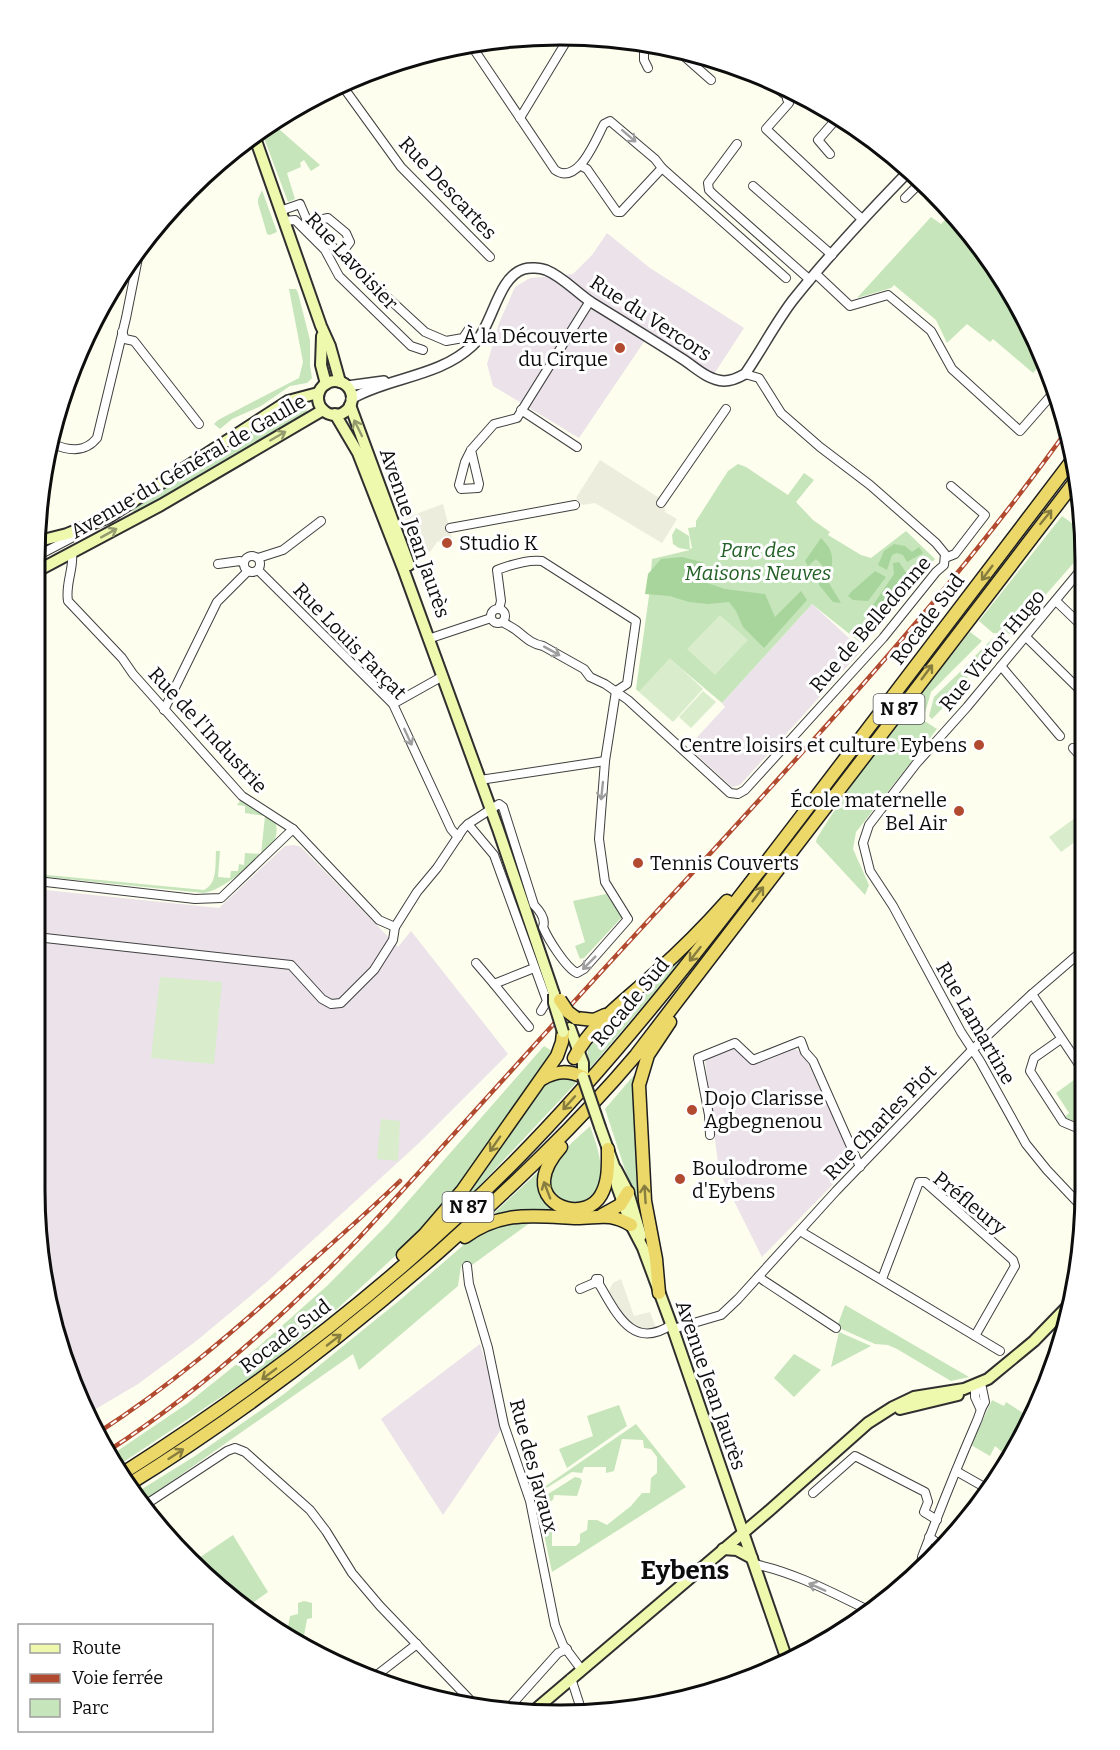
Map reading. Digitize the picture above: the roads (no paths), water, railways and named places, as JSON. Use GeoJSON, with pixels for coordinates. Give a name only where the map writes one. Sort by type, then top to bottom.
{"type":"FeatureCollection","features":[{"type":"Feature","properties":{"kind":"highway","name":"Rocade Sud"},"geometry":{"type":"LineString","coordinates":[[132,1476],[360,1303],[416,1255],[516,1160],[626,1039],[756,874],[1066,468]]}},
{"type":"Feature","properties":{"kind":"highway","name":"Rocade Sud"},"geometry":{"type":"LineString","coordinates":[[133,1477],[203,1436],[284,1379],[342,1334],[415,1273],[516,1182],[568,1131],[636,1055],[1070,488]]}},
{"type":"Feature","properties":{"kind":"highway"},"geometry":{"type":"LineString","coordinates":[[576,1054],[585,1038],[609,1013],[665,965],[738,888],[756,874]]}},
{"type":"Feature","properties":{"kind":"highway"},"geometry":{"type":"LineString","coordinates":[[659,1293],[656,1259],[645,1201],[640,1082],[648,1055],[723,940]]}},
{"type":"Feature","properties":{"kind":"highway"},"geometry":{"type":"LineString","coordinates":[[289,1359],[407,1252],[462,1191],[560,1049],[570,1026],[568,1012],[557,997]]}},
{"type":"Feature","properties":{"kind":"highway"},"geometry":{"type":"LineString","coordinates":[[570,1026],[594,1020],[609,1013]]}},
{"type":"Feature","properties":{"kind":"highway"},"geometry":{"type":"LineString","coordinates":[[541,1079],[559,1072],[571,1072],[583,1077]]}},
{"type":"Feature","properties":{"kind":"highway"},"geometry":{"type":"LineString","coordinates":[[608,1149],[605,1185],[599,1198],[593,1204],[580,1209],[569,1209],[558,1205],[549,1197],[544,1182],[550,1162],[610,1085]]}},
{"type":"Feature","properties":{"kind":"highway"},"geometry":{"type":"LineString","coordinates":[[602,1215],[625,1197]]}},
{"type":"Feature","properties":{"kind":"highway","name":"N 87"},"geometry":{"type":"LineString","coordinates":[[415,1273],[471,1233],[491,1223],[522,1215],[583,1218],[602,1215]]}},
{"type":"Feature","properties":{"kind":"highway"},"geometry":{"type":"LineString","coordinates":[[602,1215],[619,1218],[631,1225]]}},
{"type":"Feature","properties":{"kind":"main road"},"geometry":{"type":"LineString","coordinates":[[257,144],[350,402],[343,412],[335,414],[323,410],[318,402],[318,393],[326,384],[333,381],[343,384]]}},
{"type":"Feature","properties":{"kind":"main road"},"geometry":{"type":"LineString","coordinates":[[321,326],[321,365],[326,384]]}},
{"type":"Feature","properties":{"kind":"main road","name":"Avenue du Général de Gaulle"},"geometry":{"type":"LineString","coordinates":[[46,539],[67,534],[109,517],[288,401],[318,393]]}},
{"type":"Feature","properties":{"kind":"main road","name":"Avenue Jean Jaurès"},"geometry":{"type":"LineString","coordinates":[[350,402],[352,416],[400,538],[430,638]]}},
{"type":"Feature","properties":{"kind":"main road","name":"Avenue du Général de Gaulle"},"geometry":{"type":"LineString","coordinates":[[45,567],[161,505],[323,410]]}},
{"type":"Feature","properties":{"kind":"main road","name":"Avenue Jean Jaurès"},"geometry":{"type":"LineString","coordinates":[[335,414],[358,453],[430,638],[557,997],[554,1003],[570,1026],[583,1077],[614,1166],[615,1177],[625,1197],[631,1225],[643,1248],[672,1328],[785,1653]]}},
{"type":"Feature","properties":{"kind":"main road"},"geometry":{"type":"LineString","coordinates":[[625,1197],[639,1227],[643,1248]]}},
{"type":"Feature","properties":{"kind":"main road"},"geometry":{"type":"LineString","coordinates":[[541,1704],[723,1550],[856,1432],[883,1413],[914,1398],[978,1387],[1034,1341],[1059,1315]]}},
{"type":"Feature","properties":{"kind":"main road"},"geometry":{"type":"LineString","coordinates":[[723,1550],[737,1550],[753,1561]]}},
{"type":"Feature","properties":{"kind":"street"},"geometry":{"type":"LineString","coordinates":[[520,118],[564,45]]}},
{"type":"Feature","properties":{"kind":"street"},"geometry":{"type":"LineString","coordinates":[[476,52],[555,170],[561,174],[569,174],[581,166],[604,124],[610,121],[786,278]]}},
{"type":"Feature","properties":{"kind":"street"},"geometry":{"type":"LineString","coordinates":[[644,52],[644,60],[648,68]]}},
{"type":"Feature","properties":{"kind":"street"},"geometry":{"type":"LineString","coordinates":[[691,63],[711,80]]}},
{"type":"Feature","properties":{"kind":"street","name":"Rue Descartes"},"geometry":{"type":"LineString","coordinates":[[346,91],[401,167],[490,257]]}},
{"type":"Feature","properties":{"kind":"street"},"geometry":{"type":"LineString","coordinates":[[788,98],[789,103],[766,129],[863,220]]}},
{"type":"Feature","properties":{"kind":"street"},"geometry":{"type":"LineString","coordinates":[[830,154],[818,140],[833,123]]}},
{"type":"Feature","properties":{"kind":"street"},"geometry":{"type":"LineString","coordinates":[[737,144],[708,183],[709,189],[813,277],[850,306],[888,295],[931,331],[952,369],[1020,431],[1049,398]]}},
{"type":"Feature","properties":{"kind":"street"},"geometry":{"type":"LineString","coordinates":[[581,166],[587,169],[617,212],[621,212],[662,168]]}},
{"type":"Feature","properties":{"kind":"street"},"geometry":{"type":"LineString","coordinates":[[745,374],[791,302],[904,177]]}},
{"type":"Feature","properties":{"kind":"street"},"geometry":{"type":"LineString","coordinates":[[753,186],[832,255]]}},
{"type":"Feature","properties":{"kind":"street"},"geometry":{"type":"LineString","coordinates":[[905,198],[915,188]]}},
{"type":"Feature","properties":{"kind":"street"},"geometry":{"type":"LineString","coordinates":[[282,216],[300,204],[312,227],[425,332],[446,341],[463,338],[469,329]]}},
{"type":"Feature","properties":{"kind":"street","name":"Rue Lavoisier"},"geometry":{"type":"LineString","coordinates":[[282,216],[295,220],[325,250],[339,276],[411,346],[423,350]]}},
{"type":"Feature","properties":{"kind":"street"},"geometry":{"type":"LineString","coordinates":[[312,227],[319,220],[328,218],[346,233],[350,242],[341,254]]}},
{"type":"Feature","properties":{"kind":"street","name":"Rue du Vercors"},"geometry":{"type":"LineString","coordinates":[[350,402],[367,391],[439,366],[473,346],[487,326],[507,282],[516,272],[525,268],[546,270],[590,301],[713,379],[734,380],[745,374]]}},
{"type":"Feature","properties":{"kind":"street"},"geometry":{"type":"LineString","coordinates":[[58,446],[77,450],[89,445],[97,438],[136,269]]}},
{"type":"Feature","properties":{"kind":"street"},"geometry":{"type":"LineString","coordinates":[[471,450],[479,484],[478,488],[466,490],[461,489],[459,485],[471,450],[494,424],[517,418],[590,301]]}},
{"type":"Feature","properties":{"kind":"street"},"geometry":{"type":"LineString","coordinates":[[122,332],[125,339],[134,341],[199,424]]}},
{"type":"Feature","properties":{"kind":"street","name":"Rue de Belledonne"},"geometry":{"type":"LineString","coordinates":[[502,622],[515,628],[521,636],[536,645],[543,646],[584,669],[590,676],[616,691],[730,793],[741,793],[883,638],[936,572],[944,566],[945,558],[941,549],[911,520],[770,404],[759,378],[745,374]]}},
{"type":"Feature","properties":{"kind":"street","name":"Rue du Vercors"},"geometry":{"type":"LineString","coordinates":[[343,384],[401,379]]}},
{"type":"Feature","properties":{"kind":"street"},"geometry":{"type":"LineString","coordinates":[[521,410],[577,447]]}},
{"type":"Feature","properties":{"kind":"street"},"geometry":{"type":"LineString","coordinates":[[661,503],[726,410]]}},
{"type":"Feature","properties":{"kind":"street"},"geometry":{"type":"LineString","coordinates":[[945,558],[955,554],[985,515],[951,486]]}},
{"type":"Feature","properties":{"kind":"street"},"geometry":{"type":"LineString","coordinates":[[450,528],[575,505]]}},
{"type":"Feature","properties":{"kind":"street"},"geometry":{"type":"LineString","coordinates":[[45,552],[109,517]]}},
{"type":"Feature","properties":{"kind":"street"},"geometry":{"type":"LineString","coordinates":[[243,563],[250,555],[258,558],[283,550],[321,521]]}},
{"type":"Feature","properties":{"kind":"street","name":"Rue de l'Industrie"},"geometry":{"type":"LineString","coordinates":[[72,553],[73,561],[66,591],[68,601],[122,658],[164,710],[242,796],[293,829],[379,920],[395,927]]}},
{"type":"Feature","properties":{"kind":"street"},"geometry":{"type":"LineString","coordinates":[[248,571],[258,570],[260,565],[258,558]]}},
{"type":"Feature","properties":{"kind":"street"},"geometry":{"type":"LineString","coordinates":[[45,938],[291,965],[315,991],[331,1004],[341,1004],[374,970],[393,940],[395,927],[417,892],[468,824],[499,804],[503,807],[534,905],[541,911],[547,937],[570,970],[577,972],[584,969],[628,919],[605,882],[598,839],[605,761],[616,691],[627,684],[636,621],[542,561],[535,560],[496,570],[501,602],[499,609]]}},
{"type":"Feature","properties":{"kind":"street"},"geometry":{"type":"LineString","coordinates":[[218,564],[240,561],[248,571]]}},
{"type":"Feature","properties":{"kind":"street","name":"Rue Louis Farçat"},"geometry":{"type":"LineString","coordinates":[[258,570],[393,704],[450,829],[459,837]]}},
{"type":"Feature","properties":{"kind":"street"},"geometry":{"type":"LineString","coordinates":[[164,710],[217,602],[248,571]]}},
{"type":"Feature","properties":{"kind":"street","name":"Rue Victor Hugo"},"geometry":{"type":"LineString","coordinates":[[863,843],[868,825],[916,764],[1075,577]]}},
{"type":"Feature","properties":{"kind":"street"},"geometry":{"type":"LineString","coordinates":[[1056,601],[1075,619]]}},
{"type":"Feature","properties":{"kind":"street"},"geometry":{"type":"LineString","coordinates":[[491,618],[493,611],[499,609]]}},
{"type":"Feature","properties":{"kind":"street"},"geometry":{"type":"LineString","coordinates":[[491,618],[496,623],[502,622],[505,614],[499,609]]}},
{"type":"Feature","properties":{"kind":"street"},"geometry":{"type":"LineString","coordinates":[[430,638],[491,618]]}},
{"type":"Feature","properties":{"kind":"street"},"geometry":{"type":"LineString","coordinates":[[1026,637],[1075,685]]}},
{"type":"Feature","properties":{"kind":"street"},"geometry":{"type":"LineString","coordinates":[[1001,666],[1060,736]]}},
{"type":"Feature","properties":{"kind":"street"},"geometry":{"type":"LineString","coordinates":[[393,704],[443,675]]}},
{"type":"Feature","properties":{"kind":"street"},"geometry":{"type":"LineString","coordinates":[[480,780],[605,761]]}},
{"type":"Feature","properties":{"kind":"street"},"geometry":{"type":"LineString","coordinates":[[468,824],[494,855],[547,1001],[541,1011]]}},
{"type":"Feature","properties":{"kind":"street"},"geometry":{"type":"LineString","coordinates":[[45,882],[195,899],[216,899],[229,891],[293,829]]}},
{"type":"Feature","properties":{"kind":"street","name":"Rue Lamartine"},"geometry":{"type":"LineString","coordinates":[[863,843],[870,871],[893,906],[915,950],[1026,1144],[1075,1199]]}},
{"type":"Feature","properties":{"kind":"street","name":"Rue Charles Piot"},"geometry":{"type":"LineString","coordinates":[[580,1289],[596,1283],[621,1322],[638,1332],[651,1334],[721,1316],[972,1050],[1075,957]]}},
{"type":"Feature","properties":{"kind":"street"},"geometry":{"type":"LineString","coordinates":[[476,963],[529,1028]]}},
{"type":"Feature","properties":{"kind":"street"},"geometry":{"type":"LineString","coordinates":[[494,984],[534,968]]}},
{"type":"Feature","properties":{"kind":"street"},"geometry":{"type":"LineString","coordinates":[[1032,994],[1075,1059]]}},
{"type":"Feature","properties":{"kind":"street"},"geometry":{"type":"LineString","coordinates":[[1061,1039],[1034,1058],[1030,1071],[1063,1122],[1075,1127]]}},
{"type":"Feature","properties":{"kind":"street"},"geometry":{"type":"LineString","coordinates":[[710,1135],[709,1115],[698,1058],[735,1043],[753,1060],[801,1041],[805,1052],[813,1061],[860,1167]]}},
{"type":"Feature","properties":{"kind":"street","name":"Préfleury"},"geometry":{"type":"LineString","coordinates":[[882,1279],[919,1182],[925,1182],[1013,1260],[1015,1266],[975,1336]]}},
{"type":"Feature","properties":{"kind":"street"},"geometry":{"type":"LineString","coordinates":[[800,1231],[1000,1351]]}},
{"type":"Feature","properties":{"kind":"street","name":"Rue des Javaux"},"geometry":{"type":"LineString","coordinates":[[466,1266],[488,1348],[504,1425],[528,1491],[555,1625],[563,1646],[581,1669]]}},
{"type":"Feature","properties":{"kind":"street"},"geometry":{"type":"LineString","coordinates":[[759,1276],[836,1328]]}},
{"type":"Feature","properties":{"kind":"street"},"geometry":{"type":"LineString","coordinates":[[925,1553],[978,1420],[981,1408],[975,1397],[978,1387]]}},
{"type":"Feature","properties":{"kind":"street"},"geometry":{"type":"LineString","coordinates":[[150,1502],[227,1450],[240,1449],[310,1510],[352,1573],[380,1606],[467,1696]]}},
{"type":"Feature","properties":{"kind":"street"},"geometry":{"type":"LineString","coordinates":[[813,1493],[855,1456],[924,1492],[928,1502],[924,1512],[937,1520]]}},
{"type":"Feature","properties":{"kind":"street"},"geometry":{"type":"LineString","coordinates":[[956,1471],[982,1485]]}},
{"type":"Feature","properties":{"kind":"street"},"geometry":{"type":"LineString","coordinates":[[929,1538],[935,1542]]}},
{"type":"Feature","properties":{"kind":"street"},"geometry":{"type":"LineString","coordinates":[[753,1561],[791,1575],[862,1607]]}},
{"type":"Feature","properties":{"kind":"street"},"geometry":{"type":"LineString","coordinates":[[380,1673],[417,1644]]}},
{"type":"Feature","properties":{"kind":"street"},"geometry":{"type":"LineString","coordinates":[[513,1703],[558,1653],[567,1649]]}},
{"type":"Feature","properties":{"kind":"street"},"geometry":{"type":"LineString","coordinates":[[571,1678],[580,1704]]}},
{"type":"Feature","properties":{"kind":"railway"},"geometry":{"type":"LineString","coordinates":[[114,1447],[175,1404],[239,1352],[300,1297],[358,1239],[877,668],[975,551],[1060,440]]}},
{"type":"Feature","properties":{"kind":"railway"},"geometry":{"type":"LineString","coordinates":[[104,1429],[150,1397],[224,1338],[400,1181]]}},
{"type":"Feature","properties":{"kind":"place","name":"À la Découverte du Cirque"},"geometry":{"type":"Point","coordinates":[620,348]}},
{"type":"Feature","properties":{"kind":"place","name":"Studio K"},"geometry":{"type":"Point","coordinates":[447,543]}},
{"type":"Feature","properties":{"kind":"place","name":"Centre loisirs et culture Eybens"},"geometry":{"type":"Point","coordinates":[979,745]}},
{"type":"Feature","properties":{"kind":"place","name":"École maternelle Bel Air"},"geometry":{"type":"Point","coordinates":[959,811]}},
{"type":"Feature","properties":{"kind":"place","name":"Tennis Couverts"},"geometry":{"type":"Point","coordinates":[638,863]}},
{"type":"Feature","properties":{"kind":"place","name":"Dojo Clarisse Agbegnenou"},"geometry":{"type":"Point","coordinates":[692,1110]}},
{"type":"Feature","properties":{"kind":"place","name":"Boulodrome d'Eybens"},"geometry":{"type":"Point","coordinates":[680,1179]}},
{"type":"Feature","properties":{"kind":"district","name":"Eybens"},"geometry":{"type":"Point","coordinates":[685,1570]}},
{"type":"Feature","properties":{"kind":"park label","name":"Parc des Maisons Neuves"},"geometry":{"type":"Point","coordinates":[758,562]}}]}
